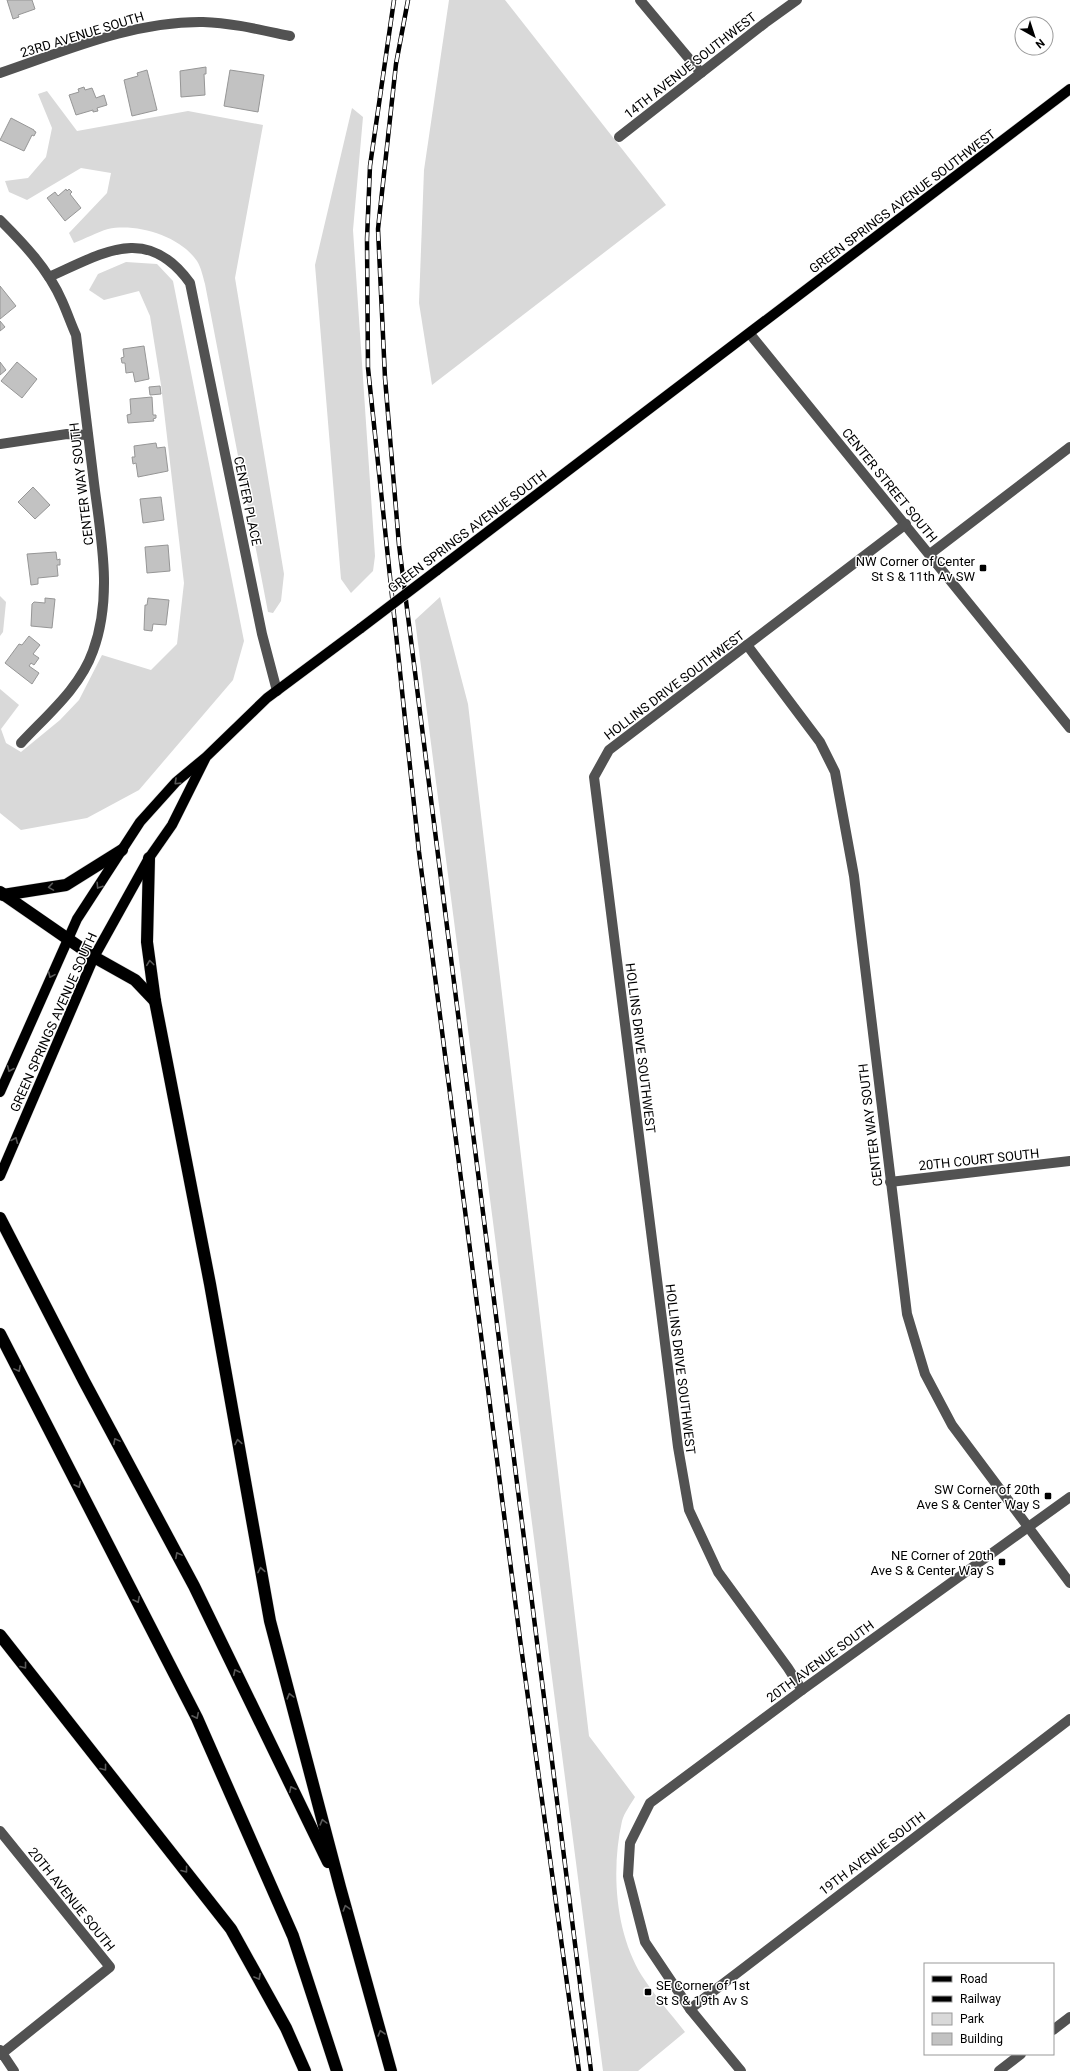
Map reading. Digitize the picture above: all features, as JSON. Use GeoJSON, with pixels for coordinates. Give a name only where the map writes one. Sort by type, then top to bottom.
{"type":"FeatureCollection","features":[{"type":"Feature","properties":{"kind":"highway"},"geometry":{"type":"LineString","coordinates":[[2,893],[66,885],[122,850]]}},
{"type":"Feature","properties":{"kind":"highway"},"geometry":{"type":"LineString","coordinates":[[149,858],[147,942],[155,1001],[210,1284],[270,1620],[340,1887],[391,2071]]}},
{"type":"Feature","properties":{"kind":"highway"},"geometry":{"type":"LineString","coordinates":[[2,893],[94,957],[135,980],[155,1001]]}},
{"type":"Feature","properties":{"kind":"highway"},"geometry":{"type":"LineString","coordinates":[[0,1218],[84,1381],[194,1586],[340,1887]]}},
{"type":"Feature","properties":{"kind":"highway"},"geometry":{"type":"LineString","coordinates":[[0,1334],[197,1718],[293,1936],[337,2071]]}},
{"type":"Feature","properties":{"kind":"highway"},"geometry":{"type":"LineString","coordinates":[[0,1635],[231,1929],[286,2028],[305,2071]]}},
{"type":"Feature","properties":{"kind":"main road","name":"GREEN SPRINGS AVENUE SOUTHWEST"},"geometry":{"type":"LineString","coordinates":[[750,334],[1070,89]]}},
{"type":"Feature","properties":{"kind":"main road","name":"GREEN SPRINGS AVENUE SOUTH"},"geometry":{"type":"LineString","coordinates":[[0,1092],[77,919],[140,822],[171,788],[206,757],[267,698],[750,334]]}},
{"type":"Feature","properties":{"kind":"main road","name":"GREEN SPRINGS AVENUE SOUTH"},"geometry":{"type":"LineString","coordinates":[[0,1176],[94,957],[149,858],[172,825],[206,757]]}},
{"type":"Feature","properties":{"kind":"street"},"geometry":{"type":"LineString","coordinates":[[640,0],[701,73]]}},
{"type":"Feature","properties":{"kind":"street","name":"14TH AVENUE SOUTHWEST"},"geometry":{"type":"LineString","coordinates":[[619,137],[797,0]]}},
{"type":"Feature","properties":{"kind":"street","name":"23RD AVENUE SOUTH"},"geometry":{"type":"LineString","coordinates":[[0,73],[118,34],[172,24],[202,22],[228,24],[290,36]]}},
{"type":"Feature","properties":{"kind":"street","name":"CENTER WAY SOUTH"},"geometry":{"type":"LineString","coordinates":[[0,220],[28,249],[49,277],[62,301],[76,335],[102,553],[104,597],[101,621],[93,651],[83,672],[69,693],[21,743]]}},
{"type":"Feature","properties":{"kind":"street","name":"CENTER PLACE"},"geometry":{"type":"LineString","coordinates":[[49,277],[114,249],[132,247],[150,250],[166,257],[180,270],[190,283],[262,634],[277,691]]}},
{"type":"Feature","properties":{"kind":"street","name":"CENTER STREET SOUTH"},"geometry":{"type":"LineString","coordinates":[[750,334],[906,524],[1070,728]]}},
{"type":"Feature","properties":{"kind":"street"},"geometry":{"type":"LineString","coordinates":[[0,444],[67,434],[88,435]]}},
{"type":"Feature","properties":{"kind":"street"},"geometry":{"type":"LineString","coordinates":[[930,554],[1070,447]]}},
{"type":"Feature","properties":{"kind":"street","name":"HOLLINS DRIVE SOUTHWEST"},"geometry":{"type":"LineString","coordinates":[[802,1690],[788,1668],[718,1572],[689,1510],[678,1447],[594,777],[609,750],[906,524]]}},
{"type":"Feature","properties":{"kind":"street","name":"CENTER WAY SOUTH"},"geometry":{"type":"LineString","coordinates":[[747,645],[820,742],[835,772],[854,876],[907,1314],[925,1374],[952,1425],[1070,1583]]}},
{"type":"Feature","properties":{"kind":"street","name":"20TH COURT SOUTH"},"geometry":{"type":"LineString","coordinates":[[890,1182],[1070,1161]]}},
{"type":"Feature","properties":{"kind":"street","name":"20TH AVENUE SOUTH"},"geometry":{"type":"LineString","coordinates":[[741,2071],[690,2009],[645,1942],[628,1876],[630,1844],[650,1803],[802,1690],[1070,1497]]}},
{"type":"Feature","properties":{"kind":"street","name":"19TH AVENUE SOUTH"},"geometry":{"type":"LineString","coordinates":[[690,2009],[1070,1719]]}},
{"type":"Feature","properties":{"kind":"street","name":"20TH AVENUE SOUTH"},"geometry":{"type":"LineString","coordinates":[[0,1831],[110,1967],[1,2053]]}},
{"type":"Feature","properties":{"kind":"street"},"geometry":{"type":"LineString","coordinates":[[1054,2029],[1070,2016]]}},
{"type":"Feature","properties":{"kind":"street"},"geometry":{"type":"LineString","coordinates":[[1,2053],[14,2071]]}},
{"type":"Feature","properties":{"kind":"street"},"geometry":{"type":"LineString","coordinates":[[999,2071],[1020,2055]]}},
{"type":"Feature","properties":{"kind":"green space"},"geometry":{"type":"Polygon","coordinates":[[[449,0],[505,0],[666,205],[432,385],[419,303],[424,170],[449,0]]]}},
{"type":"Feature","properties":{"kind":"green space"},"geometry":{"type":"Polygon","coordinates":[[[47,91],[77,131],[188,111],[263,125],[235,278],[284,574],[281,601],[273,613],[268,612],[205,284],[197,261],[189,252],[169,238],[157,233],[132,228],[108,229],[74,243],[69,233],[107,193],[111,173],[81,168],[27,200],[9,192],[5,181],[28,178],[46,157],[52,128],[38,94],[47,91]]]}},
{"type":"Feature","properties":{"kind":"green space"},"geometry":{"type":"Polygon","coordinates":[[[352,108],[363,117],[353,230],[375,556],[373,571],[351,593],[341,579],[315,265],[352,108]]]}},
{"type":"Feature","properties":{"kind":"green space"},"geometry":{"type":"Polygon","coordinates":[[[126,262],[157,264],[173,281],[244,641],[233,680],[139,790],[87,818],[21,830],[0,813],[0,689],[19,705],[1,729],[6,743],[21,752],[60,720],[79,700],[102,655],[151,670],[177,644],[184,583],[161,385],[150,316],[139,291],[104,300],[89,290],[98,274],[126,262]]]}},
{"type":"Feature","properties":{"kind":"green space"},"geometry":{"type":"Polygon","coordinates":[[[0,596],[6,602],[3,632],[0,636],[0,596]]]}},
{"type":"Feature","properties":{"kind":"green space"},"geometry":{"type":"Polygon","coordinates":[[[440,597],[468,704],[589,1736],[635,1797],[622,1821],[617,1860],[616,1880],[618,1900],[626,1940],[633,1959],[642,1976],[685,2032],[638,2071],[603,2071],[415,620],[440,597]]]}},
{"type":"Feature","properties":{"kind":"building"},"geometry":{"type":"Polygon","coordinates":[[[7,0],[32,0],[35,9],[18,15],[19,17],[13,19],[7,0]]]}},
{"type":"Feature","properties":{"kind":"building"},"geometry":{"type":"Polygon","coordinates":[[[206,67],[206,74],[204,74],[205,95],[181,97],[180,71],[206,67]]]}},
{"type":"Feature","properties":{"kind":"building"},"geometry":{"type":"Polygon","coordinates":[[[147,70],[157,110],[132,116],[124,80],[138,76],[137,73],[147,70]]]}},
{"type":"Feature","properties":{"kind":"building"},"geometry":{"type":"Polygon","coordinates":[[[230,70],[264,75],[258,112],[224,106],[230,70]]]}},
{"type":"Feature","properties":{"kind":"building"},"geometry":{"type":"Polygon","coordinates":[[[84,87],[85,90],[92,88],[96,98],[104,95],[107,105],[97,108],[98,111],[93,112],[93,110],[76,115],[69,95],[79,92],[78,89],[84,87]]]}},
{"type":"Feature","properties":{"kind":"building"},"geometry":{"type":"Polygon","coordinates":[[[11,118],[36,132],[34,136],[32,135],[24,151],[0,140],[11,118]]]}},
{"type":"Feature","properties":{"kind":"building"},"geometry":{"type":"Polygon","coordinates":[[[66,189],[67,191],[69,189],[72,192],[70,194],[81,208],[65,221],[47,198],[55,192],[58,196],[66,189]]]}},
{"type":"Feature","properties":{"kind":"building"},"geometry":{"type":"Polygon","coordinates":[[[0,286],[16,306],[0,319],[0,286]]]}},
{"type":"Feature","properties":{"kind":"building"},"geometry":{"type":"Polygon","coordinates":[[[0,321],[5,327],[0,331],[0,321]]]}},
{"type":"Feature","properties":{"kind":"building"},"geometry":{"type":"Polygon","coordinates":[[[144,346],[149,379],[135,382],[133,372],[126,373],[125,363],[122,363],[121,358],[124,357],[123,349],[144,346]]]}},
{"type":"Feature","properties":{"kind":"building"},"geometry":{"type":"Polygon","coordinates":[[[0,362],[6,370],[0,375],[0,362]]]}},
{"type":"Feature","properties":{"kind":"building"},"geometry":{"type":"Polygon","coordinates":[[[17,362],[37,379],[22,398],[1,381],[17,362]]]}},
{"type":"Feature","properties":{"kind":"building"},"geometry":{"type":"Polygon","coordinates":[[[160,386],[161,394],[150,395],[149,387],[160,386]]]}},
{"type":"Feature","properties":{"kind":"building"},"geometry":{"type":"Polygon","coordinates":[[[152,397],[153,415],[156,415],[156,418],[153,419],[154,421],[128,423],[127,415],[131,414],[130,399],[152,397]]]}},
{"type":"Feature","properties":{"kind":"building"},"geometry":{"type":"Polygon","coordinates":[[[156,443],[157,448],[165,447],[168,471],[138,477],[136,463],[133,464],[132,457],[135,457],[134,446],[156,443]]]}},
{"type":"Feature","properties":{"kind":"building"},"geometry":{"type":"Polygon","coordinates":[[[33,487],[50,505],[35,519],[18,502],[33,487]]]}},
{"type":"Feature","properties":{"kind":"building"},"geometry":{"type":"Polygon","coordinates":[[[161,497],[164,520],[143,523],[140,499],[161,497]]]}},
{"type":"Feature","properties":{"kind":"building"},"geometry":{"type":"Polygon","coordinates":[[[168,545],[170,571],[147,573],[145,547],[168,545]]]}},
{"type":"Feature","properties":{"kind":"building"},"geometry":{"type":"Polygon","coordinates":[[[56,552],[57,560],[60,559],[60,565],[57,565],[58,576],[38,578],[38,584],[31,585],[27,554],[56,552]]]}},
{"type":"Feature","properties":{"kind":"building"},"geometry":{"type":"Polygon","coordinates":[[[45,598],[55,599],[52,628],[31,626],[32,604],[34,602],[45,603],[45,598]]]}},
{"type":"Feature","properties":{"kind":"building"},"geometry":{"type":"Polygon","coordinates":[[[148,598],[169,600],[166,625],[153,624],[152,631],[144,630],[145,605],[147,605],[148,598]]]}},
{"type":"Feature","properties":{"kind":"building"},"geometry":{"type":"Polygon","coordinates":[[[29,636],[40,645],[33,654],[39,658],[34,665],[31,663],[29,666],[39,673],[32,684],[5,663],[19,644],[22,645],[29,636]]]}},
{"type":"Feature","properties":{"kind":"railway"},"geometry":{"type":"LineString","coordinates":[[394,0],[370,166],[367,239],[368,368],[419,852],[520,1639],[579,2071]]}},
{"type":"Feature","properties":{"kind":"railway"},"geometry":{"type":"LineString","coordinates":[[408,0],[396,64],[378,229],[385,378],[399,545],[591,2071]]}},
{"type":"Feature","properties":{"kind":"place","name":"NW Corner of Center St S & 11th Av SW"},"geometry":{"type":"Point","coordinates":[983,568]}},
{"type":"Feature","properties":{"kind":"place","name":"SW Corner of 20th Ave S & Center Way S"},"geometry":{"type":"Point","coordinates":[1048,1496]}},
{"type":"Feature","properties":{"kind":"place","name":"NE Corner of 20th Ave S & Center Way S"},"geometry":{"type":"Point","coordinates":[1002,1562]}},
{"type":"Feature","properties":{"kind":"place","name":"SE Corner of 1st St S & 19th Av S"},"geometry":{"type":"Point","coordinates":[648,1992]}}]}
